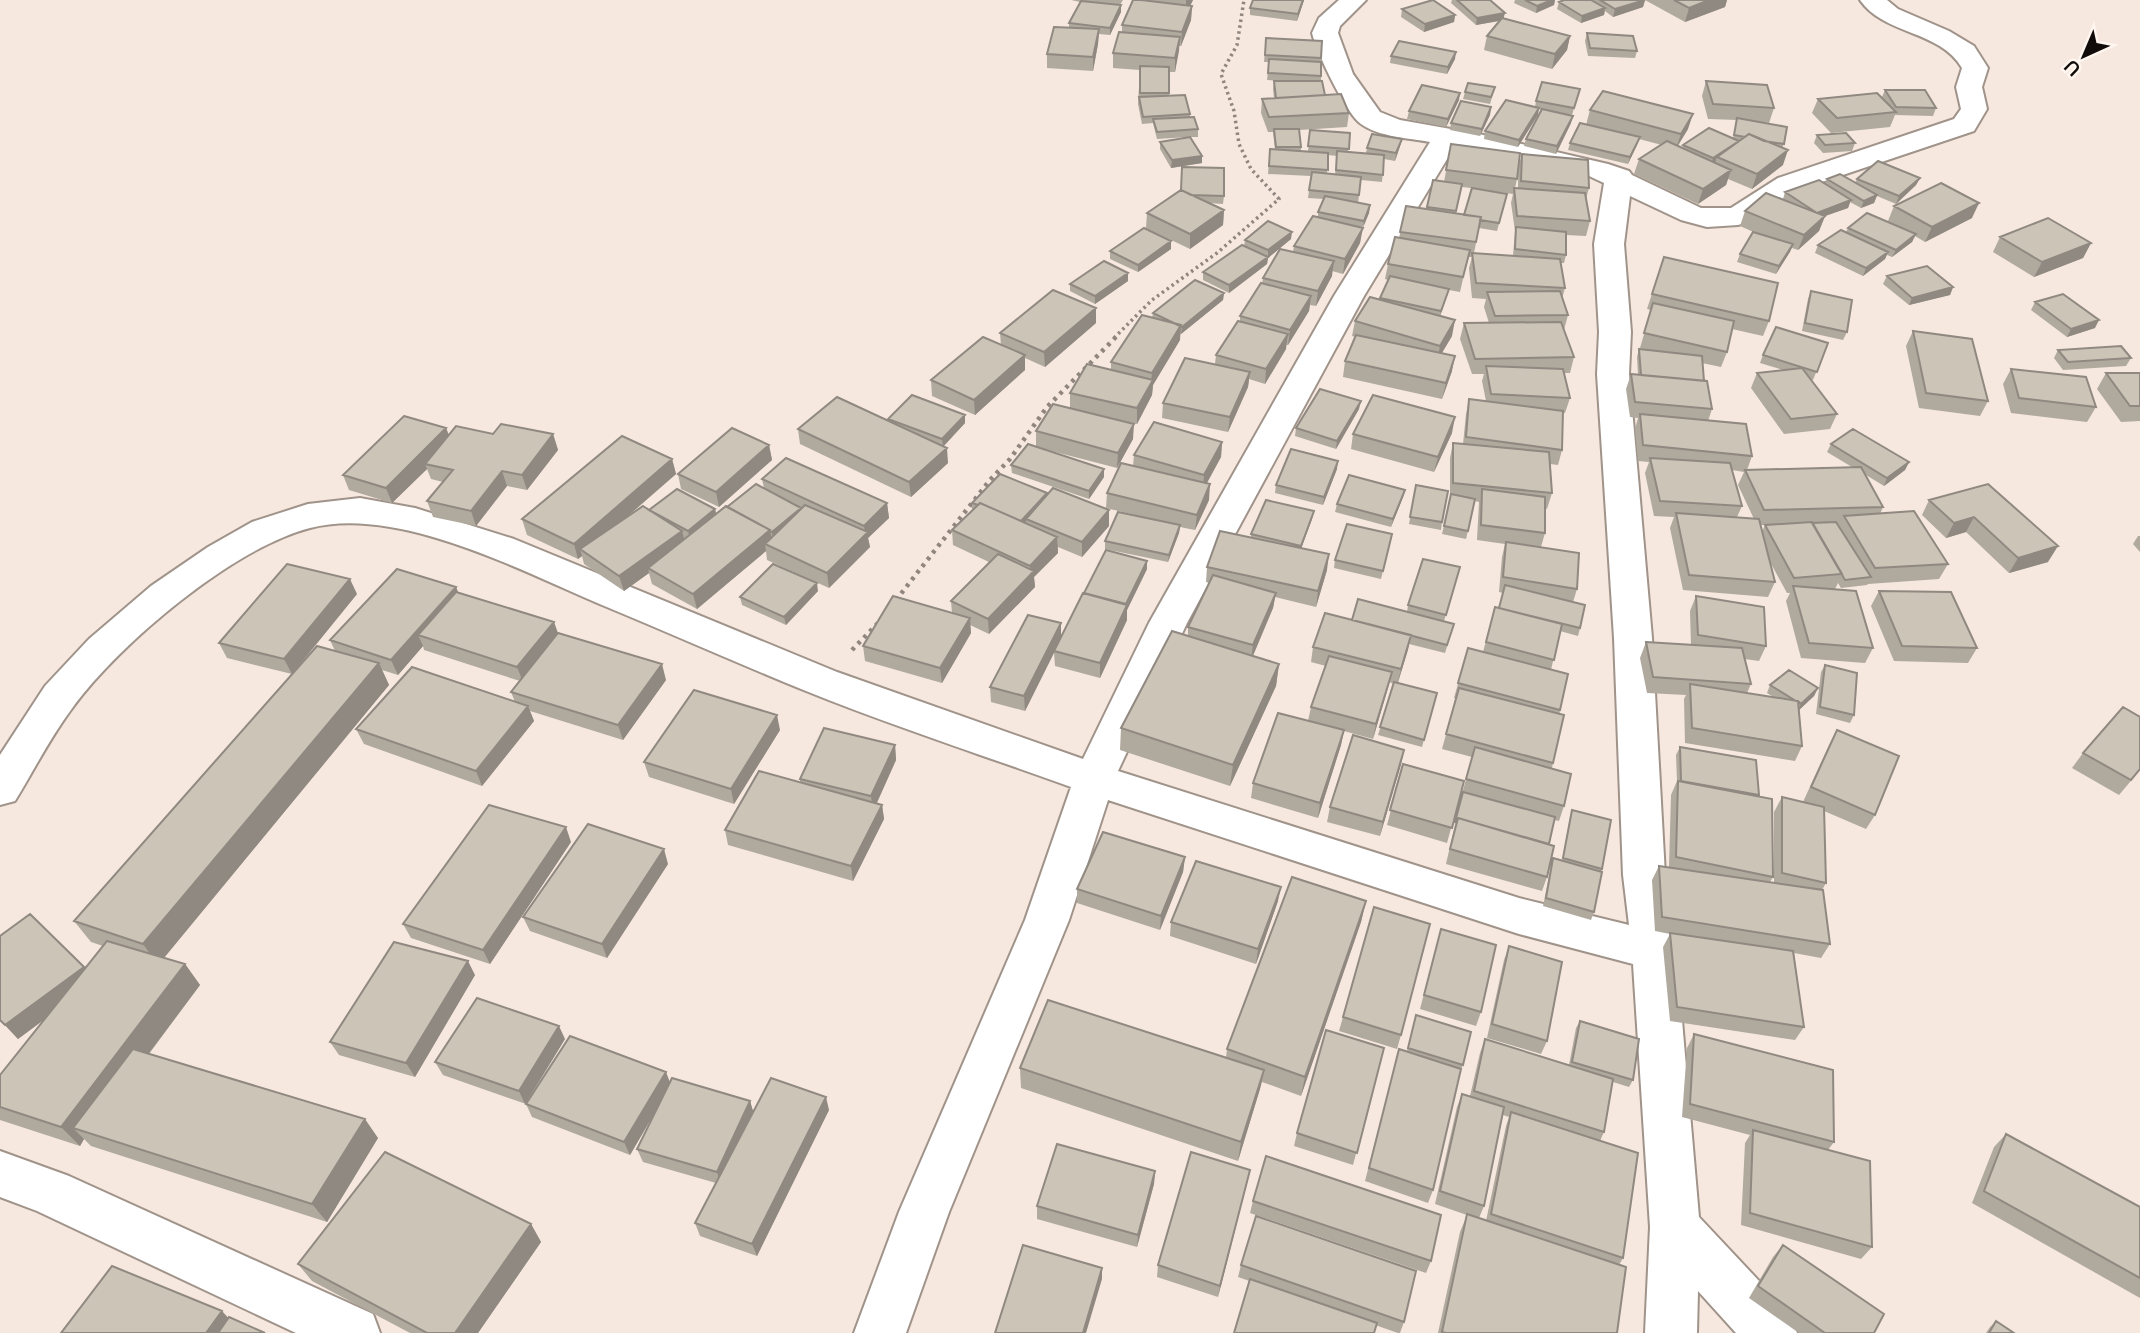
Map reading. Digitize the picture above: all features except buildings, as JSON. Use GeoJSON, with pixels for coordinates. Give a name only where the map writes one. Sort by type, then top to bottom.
{"type":"FeatureCollection","features":[{"type":"Feature","properties":{"kind":"street"},"geometry":{"type":"LineString","coordinates":[[1354,0],[1328,23],[1325,33],[1340,74],[1364,111],[1380,123],[1565,161],[1619,177],[1691,214],[1707,218],[1738,215],[1788,184],[1964,125],[1974,109],[1969,87],[1975,68],[1965,51],[1940,36],[1889,14],[1872,0]]}},
{"type":"Feature","properties":{"kind":"street"},"geometry":{"type":"LineString","coordinates":[[880,1333],[924,1212],[1047,920],[1094,779],[1168,623],[1253,474],[1349,296],[1447,136]]}},
{"type":"Feature","properties":{"kind":"street"},"geometry":{"type":"LineString","coordinates":[[1619,177],[1609,244],[1615,332],[1613,374],[1633,638],[1644,874],[1654,951],[1675,1227],[1671,1333]]}},
{"type":"Feature","properties":{"kind":"street"},"geometry":{"type":"LineString","coordinates":[[0,789],[59,696],[102,649],[164,595],[221,556],[265,531],[308,516],[360,510],[415,520],[501,548],[823,682],[1094,779],[1519,916],[1654,951]]}},
{"type":"Feature","properties":{"kind":"street"},"geometry":{"type":"LineString","coordinates":[[0,1174],[51,1193],[354,1333]]}},
{"type":"Feature","properties":{"kind":"street"},"geometry":{"type":"LineString","coordinates":[[1675,1227],[1771,1333]]}},
{"type":"Feature","properties":{"kind":"path"},"geometry":{"type":"LineString","coordinates":[[895,603],[990,480],[1010,459],[1047,407],[1152,300],[1217,253],[1279,200],[1251,169],[1239,144],[1234,111],[1221,74],[1237,45],[1244,0]]}},
{"type":"Feature","properties":{"kind":"path"},"geometry":{"type":"LineString","coordinates":[[823,682],[887,613]]}}]}
